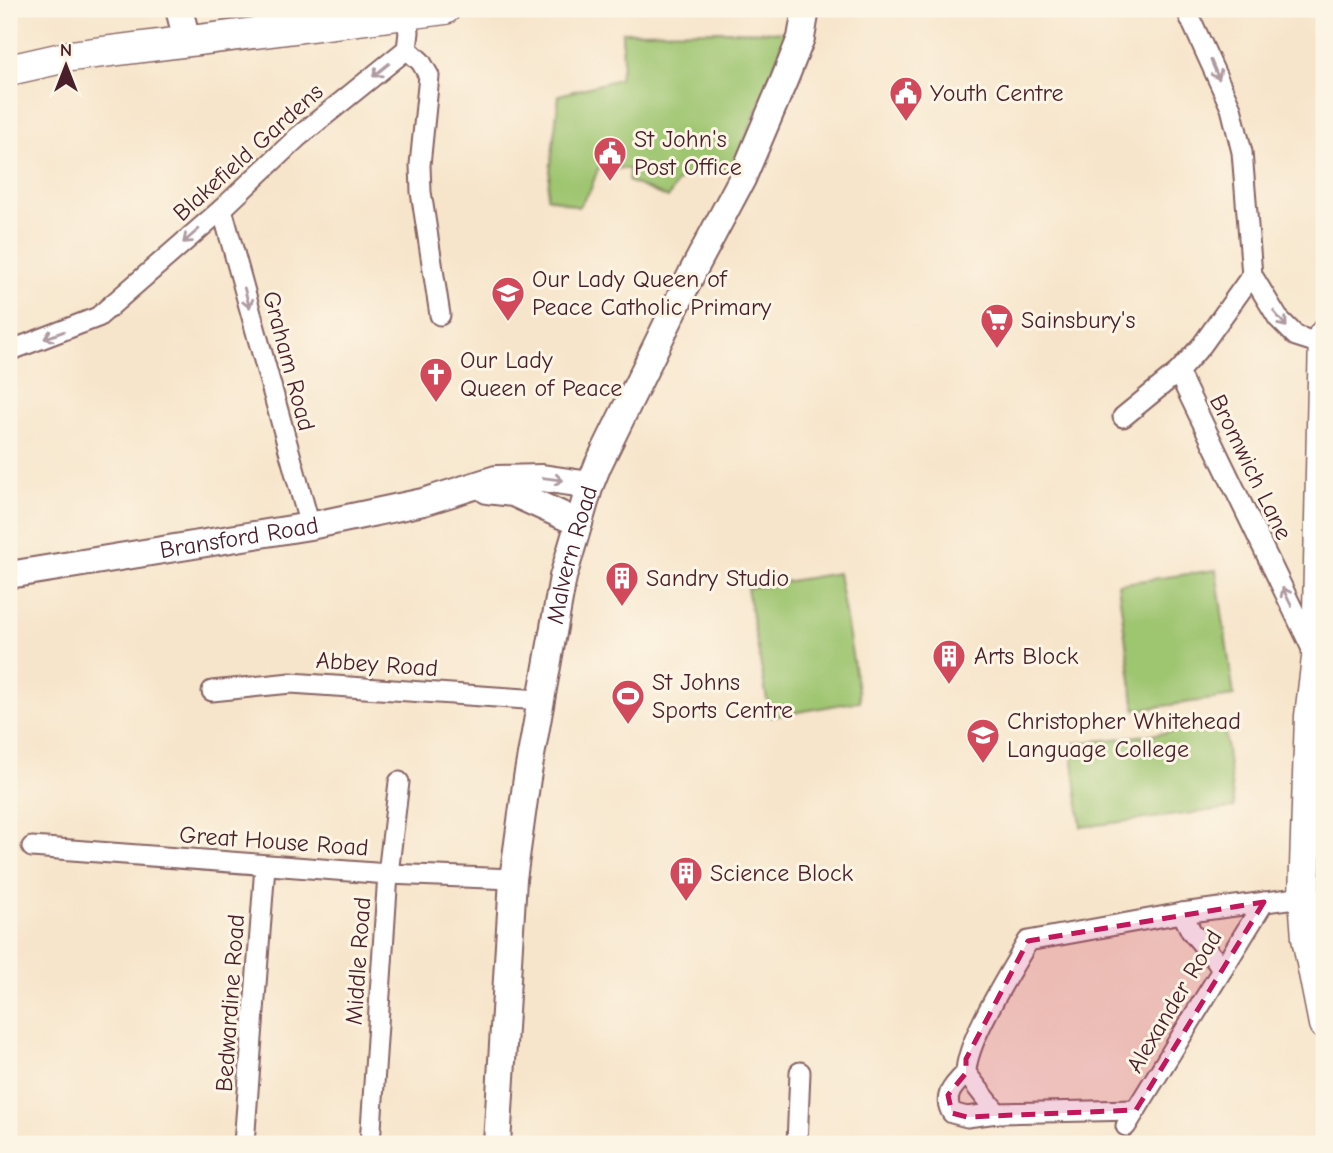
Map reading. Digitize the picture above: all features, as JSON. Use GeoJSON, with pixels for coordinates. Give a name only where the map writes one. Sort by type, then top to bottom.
{"type":"FeatureCollection","features":[{"type":"Feature","properties":{"kind":"main road"},"geometry":{"type":"LineString","coordinates":[[179,9],[187,40]]}},
{"type":"Feature","properties":{"kind":"main road"},"geometry":{"type":"LineString","coordinates":[[9,71],[71,56],[445,9]]}},
{"type":"Feature","properties":{"kind":"main road","name":"Malvern Road"},"geometry":{"type":"LineString","coordinates":[[497,1144],[513,879],[540,700],[564,577],[590,485],[693,271],[742,179],[797,48],[806,9]]}},
{"type":"Feature","properties":{"kind":"main road"},"geometry":{"type":"LineString","coordinates":[[1324,335],[1317,658],[1310,716],[1304,897],[1307,938],[1324,1024]]}},
{"type":"Feature","properties":{"kind":"main road","name":"Bransford Road"},"geometry":{"type":"LineString","coordinates":[[9,575],[310,526],[424,502],[496,479],[542,478],[590,485]]}},
{"type":"Feature","properties":{"kind":"main road","name":"Bransford Road"},"geometry":{"type":"LineString","coordinates":[[468,489],[513,493],[579,523]]}},
{"type":"Feature","properties":{"kind":"street"},"geometry":{"type":"LineString","coordinates":[[1186,9],[1231,108],[1242,152],[1252,275],[1279,318],[1296,336],[1324,345]]}},
{"type":"Feature","properties":{"kind":"street"},"geometry":{"type":"LineString","coordinates":[[405,15],[409,32],[407,49],[421,62],[429,76],[420,165],[421,192],[440,315]]}},
{"type":"Feature","properties":{"kind":"street","name":"Blakefield Gardens"},"geometry":{"type":"LineString","coordinates":[[9,352],[98,317],[222,209],[298,137],[407,49]]}},
{"type":"Feature","properties":{"kind":"street","name":"Graham Road"},"geometry":{"type":"LineString","coordinates":[[222,209],[310,526]]}},
{"type":"Feature","properties":{"kind":"street"},"geometry":{"type":"LineString","coordinates":[[1123,417],[1178,372],[1202,345],[1252,275]]}},
{"type":"Feature","properties":{"kind":"street","name":"Bromwich Lane"},"geometry":{"type":"LineString","coordinates":[[1178,372],[1317,658]]}},
{"type":"Feature","properties":{"kind":"street","name":"Abbey Road"},"geometry":{"type":"LineString","coordinates":[[212,691],[291,683],[540,700]]}},
{"type":"Feature","properties":{"kind":"street","name":"Middle Road"},"geometry":{"type":"LineString","coordinates":[[370,1144],[388,874],[399,782]]}},
{"type":"Feature","properties":{"kind":"street","name":"Great House Road"},"geometry":{"type":"LineString","coordinates":[[32,847],[265,866],[513,879]]}},
{"type":"Feature","properties":{"kind":"street","name":"Bedwardine Road"},"geometry":{"type":"LineString","coordinates":[[244,1144],[265,866]]}},
{"type":"Feature","properties":{"kind":"street"},"geometry":{"type":"LineString","coordinates":[[997,1114],[966,1073],[966,1059],[1028,941],[1182,912],[1304,897]]}},
{"type":"Feature","properties":{"kind":"street","name":"Alexander Road"},"geometry":{"type":"LineString","coordinates":[[997,1114],[1131,1118],[1265,902]]}},
{"type":"Feature","properties":{"kind":"street"},"geometry":{"type":"LineString","coordinates":[[1182,912],[1191,931],[1223,970]]}},
{"type":"Feature","properties":{"kind":"street"},"geometry":{"type":"LineString","coordinates":[[797,1144],[800,1073]]}},
{"type":"Feature","properties":{"kind":"street"},"geometry":{"type":"LineString","coordinates":[[966,1073],[948,1095],[947,1104],[952,1113],[967,1117],[997,1114]]}},
{"type":"Feature","properties":{"kind":"highlighted area"},"geometry":{"type":"Polygon","coordinates":[[[1264,902],[1136,1110],[967,1117],[952,1113],[948,1095],[966,1073],[966,1059],[1028,941],[1264,902]]]}},
{"type":"Feature","properties":{"kind":"green space"},"geometry":{"type":"Polygon","coordinates":[[[622,32],[787,32],[732,173],[718,165],[678,181],[668,198],[628,181],[629,169],[598,169],[590,191],[578,207],[547,197],[559,95],[619,79],[623,63],[622,32]]]}},
{"type":"Feature","properties":{"kind":"green space"},"geometry":{"type":"Polygon","coordinates":[[[1216,570],[1234,696],[1135,710],[1118,584],[1216,570]]]}},
{"type":"Feature","properties":{"kind":"green space"},"geometry":{"type":"Polygon","coordinates":[[[838,573],[860,701],[770,717],[747,588],[838,573]]]}},
{"type":"Feature","properties":{"kind":"green space"},"geometry":{"type":"Polygon","coordinates":[[[1224,726],[1234,808],[1081,827],[1071,744],[1224,726]]]}},
{"type":"Feature","properties":{"kind":"place","name":"Youth Centre"},"geometry":{"type":"Point","coordinates":[906,123]}},
{"type":"Feature","properties":{"kind":"place","name":"St John's Post Office"},"geometry":{"type":"Point","coordinates":[610,183]}},
{"type":"Feature","properties":{"kind":"place","name":"Our Lady Queen of Peace Catholic Primary"},"geometry":{"type":"Point","coordinates":[508,323]}},
{"type":"Feature","properties":{"kind":"place","name":"Sainsbury's"},"geometry":{"type":"Point","coordinates":[997,350]}},
{"type":"Feature","properties":{"kind":"place","name":"Our Lady Queen of Peace"},"geometry":{"type":"Point","coordinates":[436,404]}},
{"type":"Feature","properties":{"kind":"place","name":"Sandry Studio"},"geometry":{"type":"Point","coordinates":[622,608]}},
{"type":"Feature","properties":{"kind":"place","name":"Arts Block"},"geometry":{"type":"Point","coordinates":[949,686]}},
{"type":"Feature","properties":{"kind":"place","name":"St Johns Sports Centre"},"geometry":{"type":"Point","coordinates":[628,726]}},
{"type":"Feature","properties":{"kind":"place","name":"Christopher Whitehead Language College"},"geometry":{"type":"Point","coordinates":[983,765]}},
{"type":"Feature","properties":{"kind":"place","name":"Science Block"},"geometry":{"type":"Point","coordinates":[686,903]}}]}
